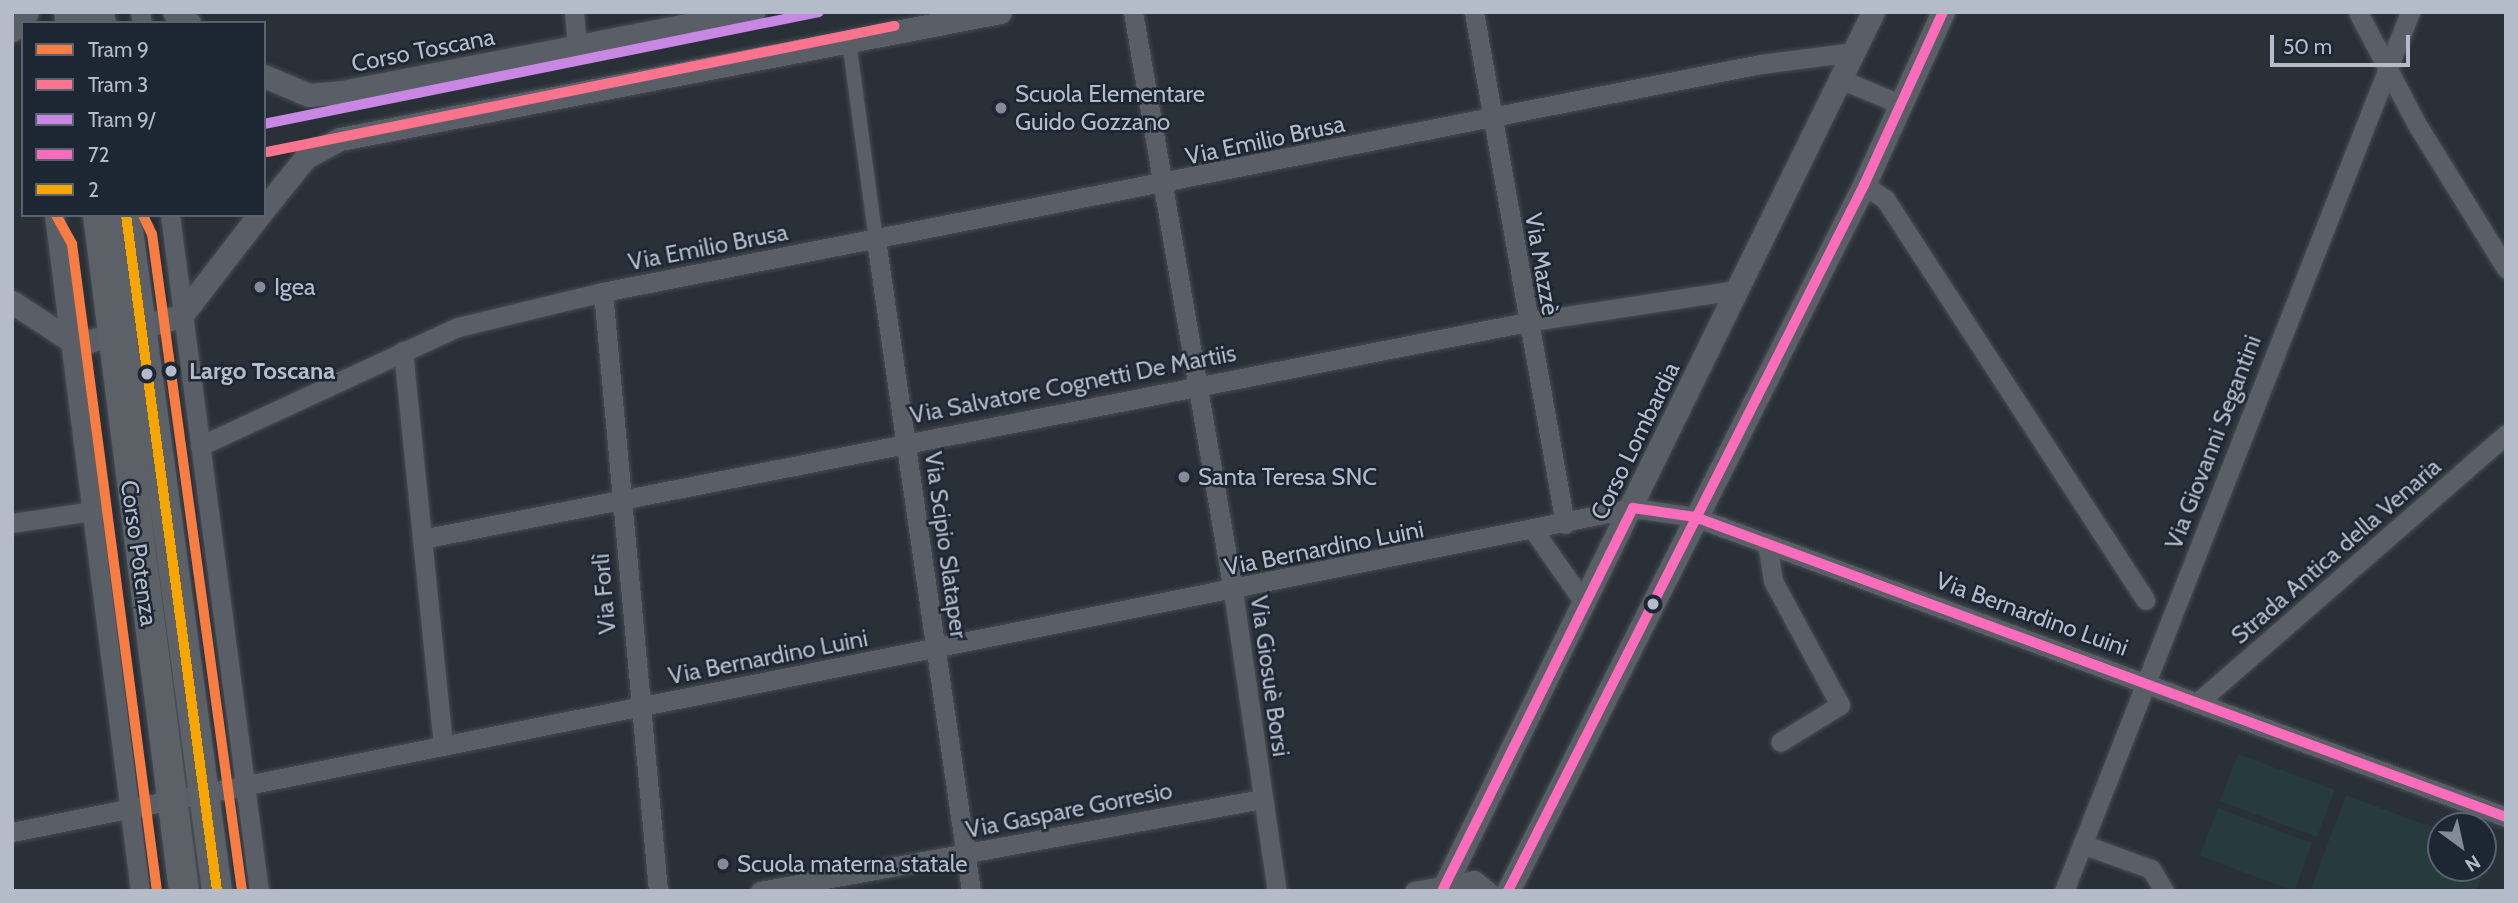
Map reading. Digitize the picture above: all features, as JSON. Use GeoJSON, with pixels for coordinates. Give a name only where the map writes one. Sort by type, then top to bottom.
{"type":"FeatureCollection","features":[{"type":"Feature","properties":{"kind":"main road","name":"Corso Potenza"},"geometry":{"type":"LineString","coordinates":[[98,217],[110,337],[184,891]]}},
{"type":"Feature","properties":{"kind":"main road","name":"Corso Potenza"},"geometry":{"type":"LineString","coordinates":[[126,217],[144,329],[217,891]]}},
{"type":"Feature","properties":{"kind":"street"},"geometry":{"type":"LineString","coordinates":[[12,30],[28,12]]}},
{"type":"Feature","properties":{"kind":"street"},"geometry":{"type":"LineString","coordinates":[[574,12],[577,46]]}},
{"type":"Feature","properties":{"kind":"street","name":"Corso Toscana"},"geometry":{"type":"LineString","coordinates":[[266,77],[309,95],[753,12]]}},
{"type":"Feature","properties":{"kind":"street"},"geometry":{"type":"LineString","coordinates":[[266,206],[293,171],[319,147],[340,139],[1000,12]]}},
{"type":"Feature","properties":{"kind":"street","name":"Via Giosuè Borsi"},"geometry":{"type":"LineString","coordinates":[[1133,12],[1233,591],[1277,891]]}},
{"type":"Feature","properties":{"kind":"street","name":"Via Mazzè"},"geometry":{"type":"LineString","coordinates":[[1474,12],[1565,524]]}},
{"type":"Feature","properties":{"kind":"street","name":"Corso Lombardia"},"geometry":{"type":"LineString","coordinates":[[1444,887],[1583,601],[1633,508],[1736,290],[1873,12]]}},
{"type":"Feature","properties":{"kind":"street"},"geometry":{"type":"LineString","coordinates":[[1508,891],[1864,185],[1943,12]]}},
{"type":"Feature","properties":{"kind":"street"},"geometry":{"type":"LineString","coordinates":[[2358,12],[2506,268]]}},
{"type":"Feature","properties":{"kind":"street","name":"Via Giovanni Segantini"},"geometry":{"type":"LineString","coordinates":[[2064,891],[2410,12]]}},
{"type":"Feature","properties":{"kind":"street","name":"Via Scipio Slataper"},"geometry":{"type":"LineString","coordinates":[[849,41],[971,891]]}},
{"type":"Feature","properties":{"kind":"street","name":"Via Emilio Brusa"},"geometry":{"type":"LineString","coordinates":[[200,446],[458,327],[603,292],[1163,187],[1492,117],[1854,52]]}},
{"type":"Feature","properties":{"kind":"street"},"geometry":{"type":"LineString","coordinates":[[1840,79],[1900,104]]}},
{"type":"Feature","properties":{"kind":"street"},"geometry":{"type":"LineString","coordinates":[[1864,185],[1885,199],[2145,600]]}},
{"type":"Feature","properties":{"kind":"street","name":"Corso Potenza"},"geometry":{"type":"LineString","coordinates":[[54,217],[140,891]]}},
{"type":"Feature","properties":{"kind":"street"},"geometry":{"type":"LineString","coordinates":[[170,217],[181,316],[259,891]]}},
{"type":"Feature","properties":{"kind":"street"},"geometry":{"type":"LineString","coordinates":[[12,302],[70,340],[110,337],[144,329],[181,316],[257,217]]}},
{"type":"Feature","properties":{"kind":"street","name":"Via Salvatore Cognetti De Martiis"},"geometry":{"type":"LineString","coordinates":[[422,539],[620,501],[905,440],[1527,322],[1736,290]]}},
{"type":"Feature","properties":{"kind":"street","name":"Via Forlì"},"geometry":{"type":"LineString","coordinates":[[603,292],[620,501],[658,891]]}},
{"type":"Feature","properties":{"kind":"street"},"geometry":{"type":"LineString","coordinates":[[403,351],[443,744]]}},
{"type":"Feature","properties":{"kind":"street","name":"Strada Antica della Venaria"},"geometry":{"type":"LineString","coordinates":[[2197,702],[2506,435]]}},
{"type":"Feature","properties":{"kind":"street","name":"Via Bernardino Luini"},"geometry":{"type":"LineString","coordinates":[[12,832],[246,788],[443,744],[936,650],[1534,531],[1633,508],[1695,517],[2506,817]]}},
{"type":"Feature","properties":{"kind":"street"},"geometry":{"type":"LineString","coordinates":[[12,523],[92,511]]}},
{"type":"Feature","properties":{"kind":"street"},"geometry":{"type":"LineString","coordinates":[[1534,531],[1583,601]]}},
{"type":"Feature","properties":{"kind":"street"},"geometry":{"type":"LineString","coordinates":[[1767,543],[1773,581],[1840,705],[1780,742]]}},
{"type":"Feature","properties":{"kind":"street","name":"Via Gaspare Gorresio"},"geometry":{"type":"LineString","coordinates":[[760,891],[1262,799]]}},
{"type":"Feature","properties":{"kind":"street"},"geometry":{"type":"LineString","coordinates":[[2082,844],[2151,869],[2164,891]]}},
{"type":"Feature","properties":{"kind":"street"},"geometry":{"type":"LineString","coordinates":[[1414,891],[1474,880],[1488,891]]}},
{"type":"Feature","properties":{"kind":"green space"},"geometry":{"type":"Polygon","coordinates":[[[2238,754],[2335,790],[2317,837],[2220,801],[2238,754]]]}},
{"type":"Feature","properties":{"kind":"green space"},"geometry":{"type":"Polygon","coordinates":[[[2346,795],[2427,826],[2427,882],[2480,882],[2476,891],[2310,891],[2346,795]]]}},
{"type":"Feature","properties":{"kind":"green space"},"geometry":{"type":"Polygon","coordinates":[[[2218,808],[2312,843],[2294,891],[2200,856],[2218,808]]]}},
{"type":"Feature","properties":{"kind":"tram line","name":"9/"},"geometry":{"type":"LineString","coordinates":[[266,124],[819,12]]}},
{"type":"Feature","properties":{"kind":"tram line","name":"3"},"geometry":{"type":"LineString","coordinates":[[267,152],[894,26]]}},
{"type":"Feature","properties":{"kind":"tram line","name":"9"},"geometry":{"type":"LineString","coordinates":[[57,217],[72,244],[157,891]]}},
{"type":"Feature","properties":{"kind":"tram line","name":"9"},"geometry":{"type":"LineString","coordinates":[[144,217],[152,234],[242,891]]}},
{"type":"Feature","properties":{"kind":"transit line","name":"72"},"geometry":{"type":"LineString","coordinates":[[1508,891],[1864,185],[1943,12]]}},
{"type":"Feature","properties":{"kind":"transit line","name":"2"},"geometry":{"type":"LineString","coordinates":[[126,217],[217,891]]}},
{"type":"Feature","properties":{"kind":"transit line","name":"72"},"geometry":{"type":"LineString","coordinates":[[1442,891],[1633,508],[1695,517],[2506,817]]}},
{"type":"Feature","properties":{"kind":"place","name":"Scuola Elementare Guido Gozzano"},"geometry":{"type":"Point","coordinates":[1001,108]}},
{"type":"Feature","properties":{"kind":"place","name":"Igea"},"geometry":{"type":"Point","coordinates":[260,287]}},
{"type":"Feature","properties":{"kind":"place","name":"Largo Toscana"},"geometry":{"type":"Point","coordinates":[171,371]}},
{"type":"Feature","properties":{"kind":"place","name":"Santa Teresa SNC"},"geometry":{"type":"Point","coordinates":[1184,477]}},
{"type":"Feature","properties":{"kind":"place","name":"Scuola materna statale"},"geometry":{"type":"Point","coordinates":[723,864]}}]}
